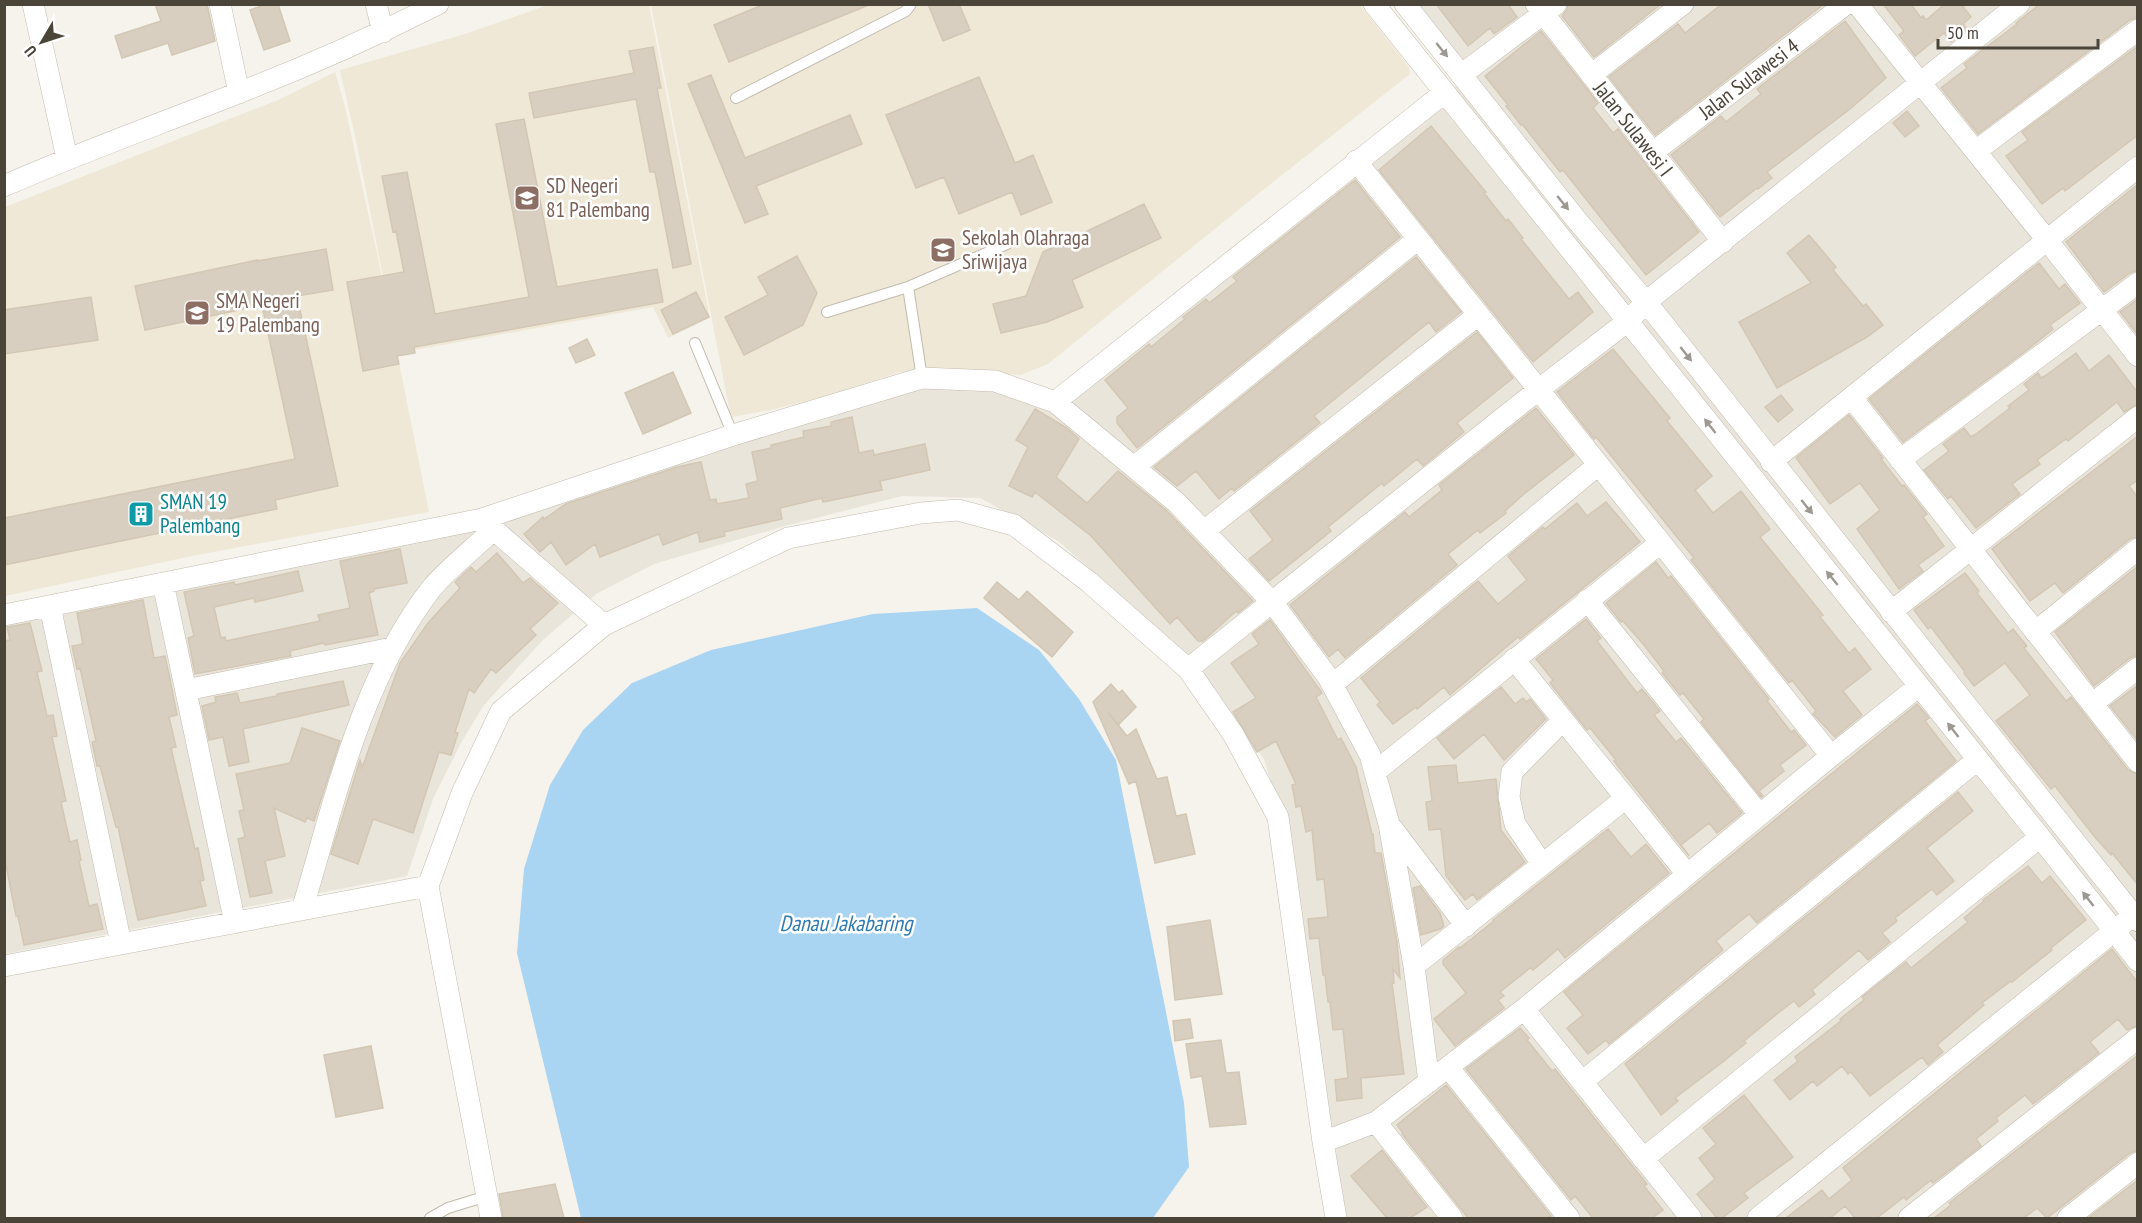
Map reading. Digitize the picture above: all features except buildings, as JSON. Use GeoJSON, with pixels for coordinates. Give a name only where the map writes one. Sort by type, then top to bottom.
{"type":"FeatureCollection","features":[{"type":"Feature","properties":{"kind":"street"},"geometry":{"type":"LineString","coordinates":[[33,4],[67,158]]}},
{"type":"Feature","properties":{"kind":"street"},"geometry":{"type":"LineString","coordinates":[[220,4],[239,93]]}},
{"type":"Feature","properties":{"kind":"street"},"geometry":{"type":"LineString","coordinates":[[376,4],[383,32]]}},
{"type":"Feature","properties":{"kind":"street"},"geometry":{"type":"LineString","coordinates":[[4,186],[67,158],[239,93],[383,32],[438,4]]}},
{"type":"Feature","properties":{"kind":"street"},"geometry":{"type":"LineString","coordinates":[[1374,4],[2138,961]]}},
{"type":"Feature","properties":{"kind":"street"},"geometry":{"type":"LineString","coordinates":[[1405,4],[2136,917],[2113,931],[1758,1218]]}},
{"type":"Feature","properties":{"kind":"street"},"geometry":{"type":"LineString","coordinates":[[1591,75],[1683,4]]}},
{"type":"Feature","properties":{"kind":"street","name":"Jalan Sulawesi 4"},"geometry":{"type":"LineString","coordinates":[[1652,153],[1846,4]]}},
{"type":"Feature","properties":{"kind":"street"},"geometry":{"type":"LineString","coordinates":[[1857,4],[2048,240],[2138,356]]}},
{"type":"Feature","properties":{"kind":"street"},"geometry":{"type":"LineString","coordinates":[[1188,669],[1628,321],[1646,303],[2019,4]]}},
{"type":"Feature","properties":{"kind":"street"},"geometry":{"type":"LineString","coordinates":[[1461,75],[1545,8]]}},
{"type":"Feature","properties":{"kind":"street","name":"Jalan Sulawesi I"},"geometry":{"type":"LineString","coordinates":[[1545,8],[1591,75],[1723,243]]}},
{"type":"Feature","properties":{"kind":"street"},"geometry":{"type":"LineString","coordinates":[[1976,151],[2138,30]]}},
{"type":"Feature","properties":{"kind":"street"},"geometry":{"type":"LineString","coordinates":[[1055,402],[1444,93]]}},
{"type":"Feature","properties":{"kind":"street"},"geometry":{"type":"LineString","coordinates":[[1356,161],[1831,756]]}},
{"type":"Feature","properties":{"kind":"street"},"geometry":{"type":"LineString","coordinates":[[1771,462],[2138,167]]}},
{"type":"Feature","properties":{"kind":"street"},"geometry":{"type":"LineString","coordinates":[[1134,467],[1418,239]]}},
{"type":"Feature","properties":{"kind":"street"},"geometry":{"type":"LineString","coordinates":[[1900,460],[2138,284]]}},
{"type":"Feature","properties":{"kind":"street"},"geometry":{"type":"LineString","coordinates":[[1204,531],[1478,315]]}},
{"type":"Feature","properties":{"kind":"street"},"geometry":{"type":"LineString","coordinates":[[4,615],[163,583],[488,524],[733,435],[922,378],[995,381],[1055,402],[1176,502],[1272,602],[1332,685],[1370,755],[1389,824],[1414,966],[1429,1082]]}},
{"type":"Feature","properties":{"kind":"street"},"geometry":{"type":"LineString","coordinates":[[1852,398],[2138,762]]}},
{"type":"Feature","properties":{"kind":"street"},"geometry":{"type":"LineString","coordinates":[[1891,612],[2138,417]]}},
{"type":"Feature","properties":{"kind":"street"},"geometry":{"type":"LineString","coordinates":[[1332,685],[1598,465]]}},
{"type":"Feature","properties":{"kind":"street"},"geometry":{"type":"LineString","coordinates":[[491,1218],[428,886],[462,793],[501,711],[604,625],[788,538],[921,513],[958,510],[1014,525],[1089,582],[1188,669],[1233,734],[1278,817],[1323,1142],[1336,1218]]}},
{"type":"Feature","properties":{"kind":"street"},"geometry":{"type":"LineString","coordinates":[[488,524],[604,625]]}},
{"type":"Feature","properties":{"kind":"street"},"geometry":{"type":"LineString","coordinates":[[302,910],[357,729],[392,648],[432,588],[488,524]]}},
{"type":"Feature","properties":{"kind":"street"},"geometry":{"type":"LineString","coordinates":[[1375,772],[1660,543]]}},
{"type":"Feature","properties":{"kind":"street"},"geometry":{"type":"LineString","coordinates":[[2035,632],[2138,549]]}},
{"type":"Feature","properties":{"kind":"street"},"geometry":{"type":"LineString","coordinates":[[163,583],[235,923]]}},
{"type":"Feature","properties":{"kind":"street"},"geometry":{"type":"LineString","coordinates":[[1587,600],[1759,814]]}},
{"type":"Feature","properties":{"kind":"street"},"geometry":{"type":"LineString","coordinates":[[50,606],[121,944]]}},
{"type":"Feature","properties":{"kind":"street"},"geometry":{"type":"LineString","coordinates":[[186,690],[392,648]]}},
{"type":"Feature","properties":{"kind":"street"},"geometry":{"type":"LineString","coordinates":[[1514,659],[1687,874]]}},
{"type":"Feature","properties":{"kind":"street"},"geometry":{"type":"LineString","coordinates":[[2092,704],[2138,668]]}},
{"type":"Feature","properties":{"kind":"street"},"geometry":{"type":"LineString","coordinates":[[1323,1142],[1377,1122],[1524,1009],[1759,814],[1919,686]]}},
{"type":"Feature","properties":{"kind":"street"},"geometry":{"type":"LineString","coordinates":[[1542,864],[1515,824],[1509,797],[1512,772],[1563,720]]}},
{"type":"Feature","properties":{"kind":"street"},"geometry":{"type":"LineString","coordinates":[[1582,1082],[1977,760]]}},
{"type":"Feature","properties":{"kind":"street"},"geometry":{"type":"LineString","coordinates":[[1414,966],[1626,798]]}},
{"type":"Feature","properties":{"kind":"street"},"geometry":{"type":"LineString","coordinates":[[1389,824],[1466,926]]}},
{"type":"Feature","properties":{"kind":"street"},"geometry":{"type":"LineString","coordinates":[[1643,1159],[2040,837]]}},
{"type":"Feature","properties":{"kind":"street"},"geometry":{"type":"LineString","coordinates":[[4,966],[428,886]]}},
{"type":"Feature","properties":{"kind":"street"},"geometry":{"type":"LineString","coordinates":[[1524,1009],[1691,1218]]}},
{"type":"Feature","properties":{"kind":"street"},"geometry":{"type":"LineString","coordinates":[[1910,1218],[2138,1038]]}},
{"type":"Feature","properties":{"kind":"street"},"geometry":{"type":"LineString","coordinates":[[1448,1066],[1569,1218]]}},
{"type":"Feature","properties":{"kind":"street"},"geometry":{"type":"LineString","coordinates":[[1377,1122],[1441,1210],[1452,1218]]}},
{"type":"Feature","properties":{"kind":"street"},"geometry":{"type":"LineString","coordinates":[[2068,1218],[2138,1163]]}},
{"type":"Feature","properties":{"kind":"lane"},"geometry":{"type":"LineString","coordinates":[[736,98],[906,11],[911,4]]}},
{"type":"Feature","properties":{"kind":"lane"},"geometry":{"type":"LineString","coordinates":[[827,312],[908,287],[1007,243]]}},
{"type":"Feature","properties":{"kind":"lane"},"geometry":{"type":"LineString","coordinates":[[908,287],[922,378]]}},
{"type":"Feature","properties":{"kind":"lane"},"geometry":{"type":"LineString","coordinates":[[695,343],[733,435]]}},
{"type":"Feature","properties":{"kind":"lane"},"geometry":{"type":"LineString","coordinates":[[430,1218],[448,1208],[487,1196]]}},
{"type":"Feature","properties":{"kind":"shaded area","name":"SD Negeri 81 Palembang"},"geometry":{"type":"Polygon","coordinates":[[[548,5],[649,5],[710,318],[668,338],[653,307],[398,353],[340,70],[465,34],[548,5]]]}},
{"type":"Feature","properties":{"kind":"shaded area","name":"Sekolah Olahraga Sriwijaya"},"geometry":{"type":"Polygon","coordinates":[[[651,5],[1360,5],[1409,67],[1410,74],[1048,364],[1021,375],[932,368],[900,372],[830,395],[733,417],[730,413],[651,5]]]}},
{"type":"Feature","properties":{"kind":"shaded area"},"geometry":{"type":"Polygon","coordinates":[[[1416,5],[2137,5],[2137,1218],[1343,1218],[1290,846],[1264,759],[1199,670],[1123,598],[1058,541],[980,498],[902,496],[785,526],[654,564],[596,594],[543,640],[484,705],[461,743],[433,799],[407,876],[5,954],[5,619],[462,526],[906,387],[972,383],[1051,406],[1468,76],[1416,5]]]}},
{"type":"Feature","properties":{"kind":"shaded area","name":"SMA Negeri 19 Palembang"},"geometry":{"type":"Polygon","coordinates":[[[335,72],[345,107],[378,258],[429,512],[192,556],[5,596],[5,207],[278,100],[335,72]]]}},
{"type":"Feature","properties":{"kind":"water","name":"Danau Jakabaring"},"geometry":{"type":"Polygon","coordinates":[[[977,608],[1039,650],[1079,699],[1116,760],[1184,1103],[1189,1167],[1153,1218],[581,1218],[517,953],[524,869],[550,785],[583,730],[632,683],[711,650],[873,614],[977,608]]]}},
{"type":"Feature","properties":{"kind":"place","name":"SD Negeri 81 Palembang"},"geometry":{"type":"Point","coordinates":[527,198]}},
{"type":"Feature","properties":{"kind":"place","name":"Sekolah Olahraga Sriwijaya"},"geometry":{"type":"Point","coordinates":[943,250]}},
{"type":"Feature","properties":{"kind":"place","name":"SMA Negeri 19 Palembang"},"geometry":{"type":"Point","coordinates":[197,313]}},
{"type":"Feature","properties":{"kind":"place","name":"SMAN 19 Palembang"},"geometry":{"type":"Point","coordinates":[141,514]}}]}
